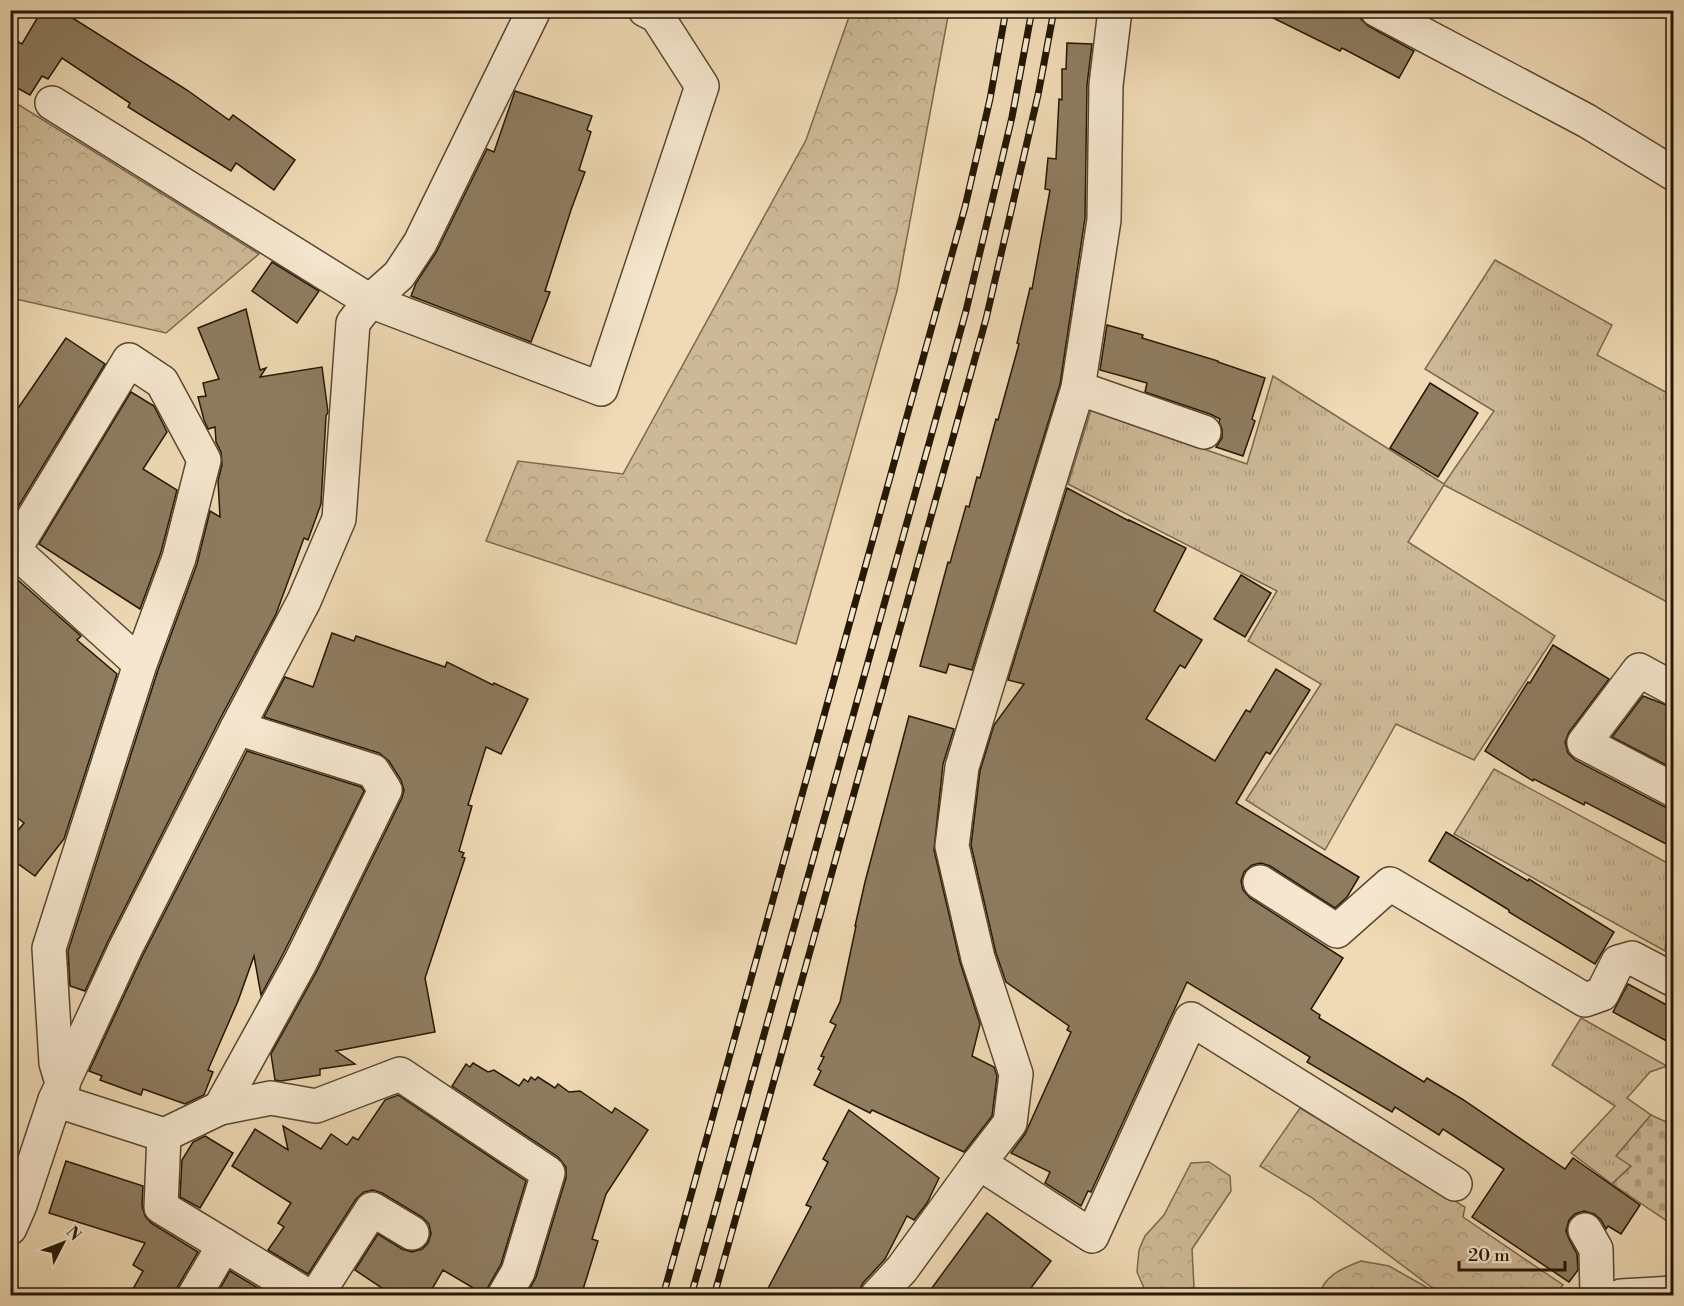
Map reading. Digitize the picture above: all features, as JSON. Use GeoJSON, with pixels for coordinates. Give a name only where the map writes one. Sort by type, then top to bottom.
{"type":"FeatureCollection","features":[{"type":"Feature","properties":{"kind":"street"},"geometry":{"type":"LineString","coordinates":[[10,1228],[59,1093],[125,949],[303,601],[339,519],[353,323],[370,301],[399,275],[420,243],[534,10]]}},
{"type":"Feature","properties":{"kind":"street"},"geometry":{"type":"LineString","coordinates":[[877,1296],[902,1269],[1010,1123],[1016,1074],[978,958],[952,846],[962,767],[1078,388],[1104,220],[1106,85],[1115,10]]}},
{"type":"Feature","properties":{"kind":"street"},"geometry":{"type":"LineString","coordinates":[[1377,10],[1587,121],[1674,174]]}},
{"type":"Feature","properties":{"kind":"street"},"geometry":{"type":"LineString","coordinates":[[52,103],[370,301],[601,389],[702,86],[654,12]]}},
{"type":"Feature","properties":{"kind":"street"},"geometry":{"type":"LineString","coordinates":[[59,1093],[49,948],[140,664],[179,558],[204,460],[162,382],[129,360],[15,550],[140,664]]}},
{"type":"Feature","properties":{"kind":"street"},"geometry":{"type":"LineString","coordinates":[[1078,388],[1204,432]]}},
{"type":"Feature","properties":{"kind":"street"},"geometry":{"type":"LineString","coordinates":[[1674,689],[1639,670],[1584,743],[1674,790]]}},
{"type":"Feature","properties":{"kind":"street"},"geometry":{"type":"LineString","coordinates":[[220,1108],[300,963],[386,790],[373,771],[237,728]]}},
{"type":"Feature","properties":{"kind":"street"},"geometry":{"type":"LineString","coordinates":[[1260,882],[1337,931],[1390,884],[1585,1000],[1602,994],[1618,962],[1632,958],[1674,980]]}},
{"type":"Feature","properties":{"kind":"street"},"geometry":{"type":"LineString","coordinates":[[979,1163],[1092,1236],[1191,1019],[1455,1184]]}},
{"type":"Feature","properties":{"kind":"street"},"geometry":{"type":"LineString","coordinates":[[59,1093],[164,1135],[220,1108],[271,1098],[316,1106],[400,1074],[548,1173],[518,1272],[504,1296]]}},
{"type":"Feature","properties":{"kind":"street"},"geometry":{"type":"LineString","coordinates":[[164,1135],[161,1207],[308,1296]]}},
{"type":"Feature","properties":{"kind":"street"},"geometry":{"type":"LineString","coordinates":[[316,1296],[372,1209],[412,1233]]}},
{"type":"Feature","properties":{"kind":"street"},"geometry":{"type":"LineString","coordinates":[[1584,1230],[1596,1249],[1597,1296]]}},
{"type":"Feature","properties":{"kind":"street"},"geometry":{"type":"LineString","coordinates":[[194,1296],[224,1245]]}},
{"type":"Feature","properties":{"kind":"street"},"geometry":{"type":"LineString","coordinates":[[1621,1296],[1674,1293]]}},
{"type":"Feature","properties":{"kind":"green space"},"geometry":{"type":"Polygon","coordinates":[[[851,11],[949,11],[897,291],[796,644],[486,541],[518,461],[623,474],[806,140],[851,11]]]}},
{"type":"Feature","properties":{"kind":"green space"},"geometry":{"type":"Polygon","coordinates":[[[10,100],[259,254],[166,333],[11,298],[10,100]]]}},
{"type":"Feature","properties":{"kind":"green space"},"geometry":{"type":"Polygon","coordinates":[[[1495,260],[1612,325],[1597,355],[1673,396],[1673,605],[1444,485],[1408,542],[1555,636],[1474,760],[1396,724],[1325,850],[1246,800],[1321,684],[1248,641],[1277,591],[1068,484],[1091,410],[1247,464],[1273,376],[1444,484],[1494,411],[1425,369],[1495,260]]]}},
{"type":"Feature","properties":{"kind":"green space"},"geometry":{"type":"Polygon","coordinates":[[[1494,769],[1673,866],[1665,951],[1454,834],[1494,769]]]}},
{"type":"Feature","properties":{"kind":"green space"},"geometry":{"type":"Polygon","coordinates":[[[1581,1018],[1667,1066],[1650,1072],[1627,1098],[1651,1115],[1617,1155],[1631,1166],[1612,1184],[1571,1153],[1615,1106],[1552,1065],[1581,1018]]]}},
{"type":"Feature","properties":{"kind":"green space"},"geometry":{"type":"Polygon","coordinates":[[[1300,1108],[1465,1207],[1463,1217],[1563,1285],[1554,1295],[1442,1295],[1311,1197],[1260,1166],[1300,1108]]]}},
{"type":"Feature","properties":{"kind":"green space"},"geometry":{"type":"Polygon","coordinates":[[[1651,1115],[1673,1125],[1673,1225],[1612,1184],[1631,1166],[1616,1156],[1651,1115]]]}},
{"type":"Feature","properties":{"kind":"green space"},"geometry":{"type":"Polygon","coordinates":[[[1209,1162],[1230,1176],[1231,1191],[1192,1249],[1194,1287],[1199,1295],[1147,1295],[1137,1272],[1139,1250],[1145,1236],[1164,1215],[1191,1163],[1209,1162]]]}},
{"type":"Feature","properties":{"kind":"green space"},"geometry":{"type":"Polygon","coordinates":[[[1361,1261],[1389,1266],[1439,1295],[1320,1295],[1325,1282],[1330,1277],[1361,1261]]]}},
{"type":"Feature","properties":{"kind":"building"},"geometry":{"type":"Polygon","coordinates":[[[42,10],[60,10],[187,90],[229,120],[233,115],[295,160],[274,190],[236,163],[231,171],[128,107],[130,103],[62,58],[48,79],[42,76],[30,95],[10,84],[10,37],[22,44],[42,10]]]}},
{"type":"Feature","properties":{"kind":"building"},"geometry":{"type":"Polygon","coordinates":[[[1257,10],[1358,10],[1361,19],[1368,26],[1414,51],[1399,78],[1342,48],[1340,51],[1257,10]]]}},
{"type":"Feature","properties":{"kind":"building"},"geometry":{"type":"Polygon","coordinates":[[[1067,43],[1092,44],[1087,85],[1085,218],[1060,384],[972,670],[949,664],[946,673],[920,666],[948,562],[950,563],[966,506],[969,507],[977,477],[980,478],[996,419],[998,420],[1019,344],[1017,343],[1030,288],[1032,289],[1050,190],[1045,189],[1048,158],[1056,159],[1059,99],[1062,100],[1062,69],[1066,69],[1067,43]]]}},
{"type":"Feature","properties":{"kind":"building"},"geometry":{"type":"Polygon","coordinates":[[[515,91],[592,116],[587,130],[591,132],[579,170],[585,172],[545,291],[550,292],[531,342],[411,296],[416,283],[437,251],[487,149],[494,152],[515,91]]]}},
{"type":"Feature","properties":{"kind":"building"},"geometry":{"type":"Polygon","coordinates":[[[272,262],[319,291],[297,323],[252,291],[272,262]]]}},
{"type":"Feature","properties":{"kind":"building"},"geometry":{"type":"Polygon","coordinates":[[[246,309],[260,370],[266,368],[260,377],[322,367],[328,412],[321,504],[308,540],[304,538],[276,614],[220,719],[85,991],[70,986],[68,951],[158,670],[197,564],[210,511],[220,517],[218,481],[222,465],[221,452],[216,442],[215,427],[208,429],[198,397],[206,396],[203,383],[219,379],[198,328],[246,309]]]}},
{"type":"Feature","properties":{"kind":"building"},"geometry":{"type":"Polygon","coordinates":[[[1107,325],[1143,335],[1142,338],[1265,378],[1252,419],[1255,421],[1243,456],[1216,447],[1222,438],[1220,419],[1145,392],[1147,383],[1100,370],[1107,325]]]}},
{"type":"Feature","properties":{"kind":"building"},"geometry":{"type":"Polygon","coordinates":[[[66,338],[105,364],[10,520],[10,420],[66,338]]]}},
{"type":"Feature","properties":{"kind":"building"},"geometry":{"type":"Polygon","coordinates":[[[1430,383],[1478,413],[1438,477],[1390,448],[1430,383]]]}},
{"type":"Feature","properties":{"kind":"building"},"geometry":{"type":"Polygon","coordinates":[[[131,392],[154,406],[167,432],[143,469],[177,490],[161,552],[140,609],[39,544],[131,392]]]}},
{"type":"Feature","properties":{"kind":"building"},"geometry":{"type":"Polygon","coordinates":[[[1067,488],[1186,548],[1154,611],[1202,640],[1185,668],[1180,665],[1146,719],[1215,761],[1246,710],[1250,712],[1276,669],[1310,690],[1270,754],[1266,752],[1236,803],[1359,877],[1347,897],[1335,908],[1270,866],[1261,863],[1252,865],[1244,872],[1241,881],[1243,890],[1250,898],[1343,958],[1311,1009],[1320,1015],[1319,1018],[1424,1082],[1427,1078],[1462,1099],[1565,1169],[1573,1158],[1640,1205],[1621,1234],[1608,1226],[1606,1229],[1594,1214],[1584,1211],[1575,1214],[1569,1220],[1566,1231],[1577,1254],[1578,1270],[1569,1282],[1472,1217],[1504,1169],[1443,1129],[1439,1135],[1395,1107],[1392,1112],[1307,1062],[1310,1057],[1187,982],[1091,1192],[1088,1191],[1081,1206],[1045,1183],[1050,1172],[1011,1153],[1025,1134],[1071,1032],[1067,1030],[1069,1026],[1006,982],[996,953],[971,845],[980,771],[994,725],[1024,684],[1008,680],[1067,488]]]}},
{"type":"Feature","properties":{"kind":"building"},"geometry":{"type":"Polygon","coordinates":[[[10,573],[81,636],[77,640],[117,674],[64,839],[35,876],[10,858],[10,840],[24,823],[10,812],[10,573]]]}},
{"type":"Feature","properties":{"kind":"building"},"geometry":{"type":"Polygon","coordinates":[[[1241,575],[1271,593],[1245,637],[1214,619],[1241,575]]]}},
{"type":"Feature","properties":{"kind":"building"},"geometry":{"type":"Polygon","coordinates":[[[332,633],[354,641],[356,636],[445,667],[447,662],[493,685],[494,683],[528,699],[501,754],[486,747],[468,805],[472,806],[459,851],[464,853],[462,857],[465,858],[425,978],[435,1032],[336,1051],[355,1064],[320,1069],[320,1075],[281,1081],[275,1080],[271,1054],[317,971],[404,790],[401,780],[389,761],[379,753],[264,717],[285,677],[313,687],[332,633]]]}},
{"type":"Feature","properties":{"kind":"building"},"geometry":{"type":"Polygon","coordinates":[[[1553,645],[1609,679],[1569,732],[1565,742],[1568,753],[1575,760],[1665,807],[1674,809],[1674,848],[1585,802],[1584,805],[1534,779],[1533,781],[1485,751],[1553,645]]]}},
{"type":"Feature","properties":{"kind":"building"},"geometry":{"type":"Polygon","coordinates":[[[1643,696],[1674,708],[1674,769],[1612,737],[1643,696]]]}},
{"type":"Feature","properties":{"kind":"building"},"geometry":{"type":"Polygon","coordinates":[[[909,716],[954,729],[943,764],[934,850],[960,962],[980,1024],[972,1056],[994,1067],[997,1076],[992,1116],[964,1152],[872,1110],[870,1113],[814,1085],[821,1071],[818,1069],[824,1057],[821,1056],[836,1025],[830,1022],[840,1002],[865,882],[909,716]]]}},
{"type":"Feature","properties":{"kind":"building"},"geometry":{"type":"Polygon","coordinates":[[[247,751],[361,787],[364,791],[261,995],[254,956],[238,1001],[208,1070],[213,1072],[204,1095],[185,1104],[143,1089],[141,1095],[100,1080],[102,1076],[89,1071],[142,957],[247,751]]]}},
{"type":"Feature","properties":{"kind":"building"},"geometry":{"type":"Polygon","coordinates":[[[1446,832],[1528,881],[1529,879],[1614,932],[1595,964],[1429,861],[1446,832]]]}},
{"type":"Feature","properties":{"kind":"building"},"geometry":{"type":"Polygon","coordinates":[[[1628,984],[1674,1009],[1674,1045],[1613,1012],[1628,984]]]}},
{"type":"Feature","properties":{"kind":"building"},"geometry":{"type":"Polygon","coordinates":[[[473,1063],[488,1072],[494,1070],[519,1086],[524,1079],[528,1082],[531,1077],[535,1080],[538,1077],[555,1088],[558,1084],[569,1092],[580,1091],[612,1113],[615,1108],[648,1130],[606,1194],[592,1239],[598,1241],[581,1296],[526,1296],[536,1277],[566,1178],[566,1167],[558,1157],[452,1086],[466,1064],[470,1067],[473,1063]]]}},
{"type":"Feature","properties":{"kind":"building"},"geometry":{"type":"Polygon","coordinates":[[[398,1095],[526,1181],[501,1264],[485,1295],[443,1270],[428,1296],[394,1296],[355,1270],[378,1234],[402,1249],[412,1252],[422,1249],[428,1243],[431,1234],[429,1224],[422,1217],[373,1190],[364,1192],[356,1199],[308,1274],[268,1250],[284,1227],[278,1223],[291,1203],[232,1166],[255,1129],[288,1150],[283,1126],[321,1149],[331,1134],[347,1145],[353,1137],[358,1140],[385,1100],[398,1095]]]}},
{"type":"Feature","properties":{"kind":"building"},"geometry":{"type":"Polygon","coordinates":[[[849,1110],[939,1178],[927,1203],[914,1220],[907,1216],[885,1259],[863,1283],[859,1296],[764,1296],[811,1207],[806,1205],[828,1162],[823,1159],[849,1110]]]}},
{"type":"Feature","properties":{"kind":"building"},"geometry":{"type":"Polygon","coordinates":[[[205,1136],[233,1153],[200,1208],[180,1197],[182,1160],[193,1142],[205,1136]]]}},
{"type":"Feature","properties":{"kind":"building"},"geometry":{"type":"Polygon","coordinates":[[[66,1161],[143,1186],[142,1206],[145,1216],[151,1223],[198,1252],[178,1286],[175,1296],[129,1296],[143,1271],[133,1265],[145,1243],[49,1213],[66,1161]]]}},
{"type":"Feature","properties":{"kind":"building"},"geometry":{"type":"Polygon","coordinates":[[[987,1213],[1051,1261],[1025,1296],[926,1296],[987,1213]]]}},
{"type":"Feature","properties":{"kind":"building"},"geometry":{"type":"Polygon","coordinates":[[[230,1271],[271,1296],[216,1296],[230,1271]]]}},
{"type":"Feature","properties":{"kind":"railway"},"geometry":{"type":"LineString","coordinates":[[663,1296],[965,207],[990,99],[1006,10]]}},
{"type":"Feature","properties":{"kind":"railway"},"geometry":{"type":"LineString","coordinates":[[691,1296],[966,311],[1012,117],[1032,10]]}},
{"type":"Feature","properties":{"kind":"railway"},"geometry":{"type":"LineString","coordinates":[[714,1296],[986,319],[1038,95],[1054,10]]}}]}
